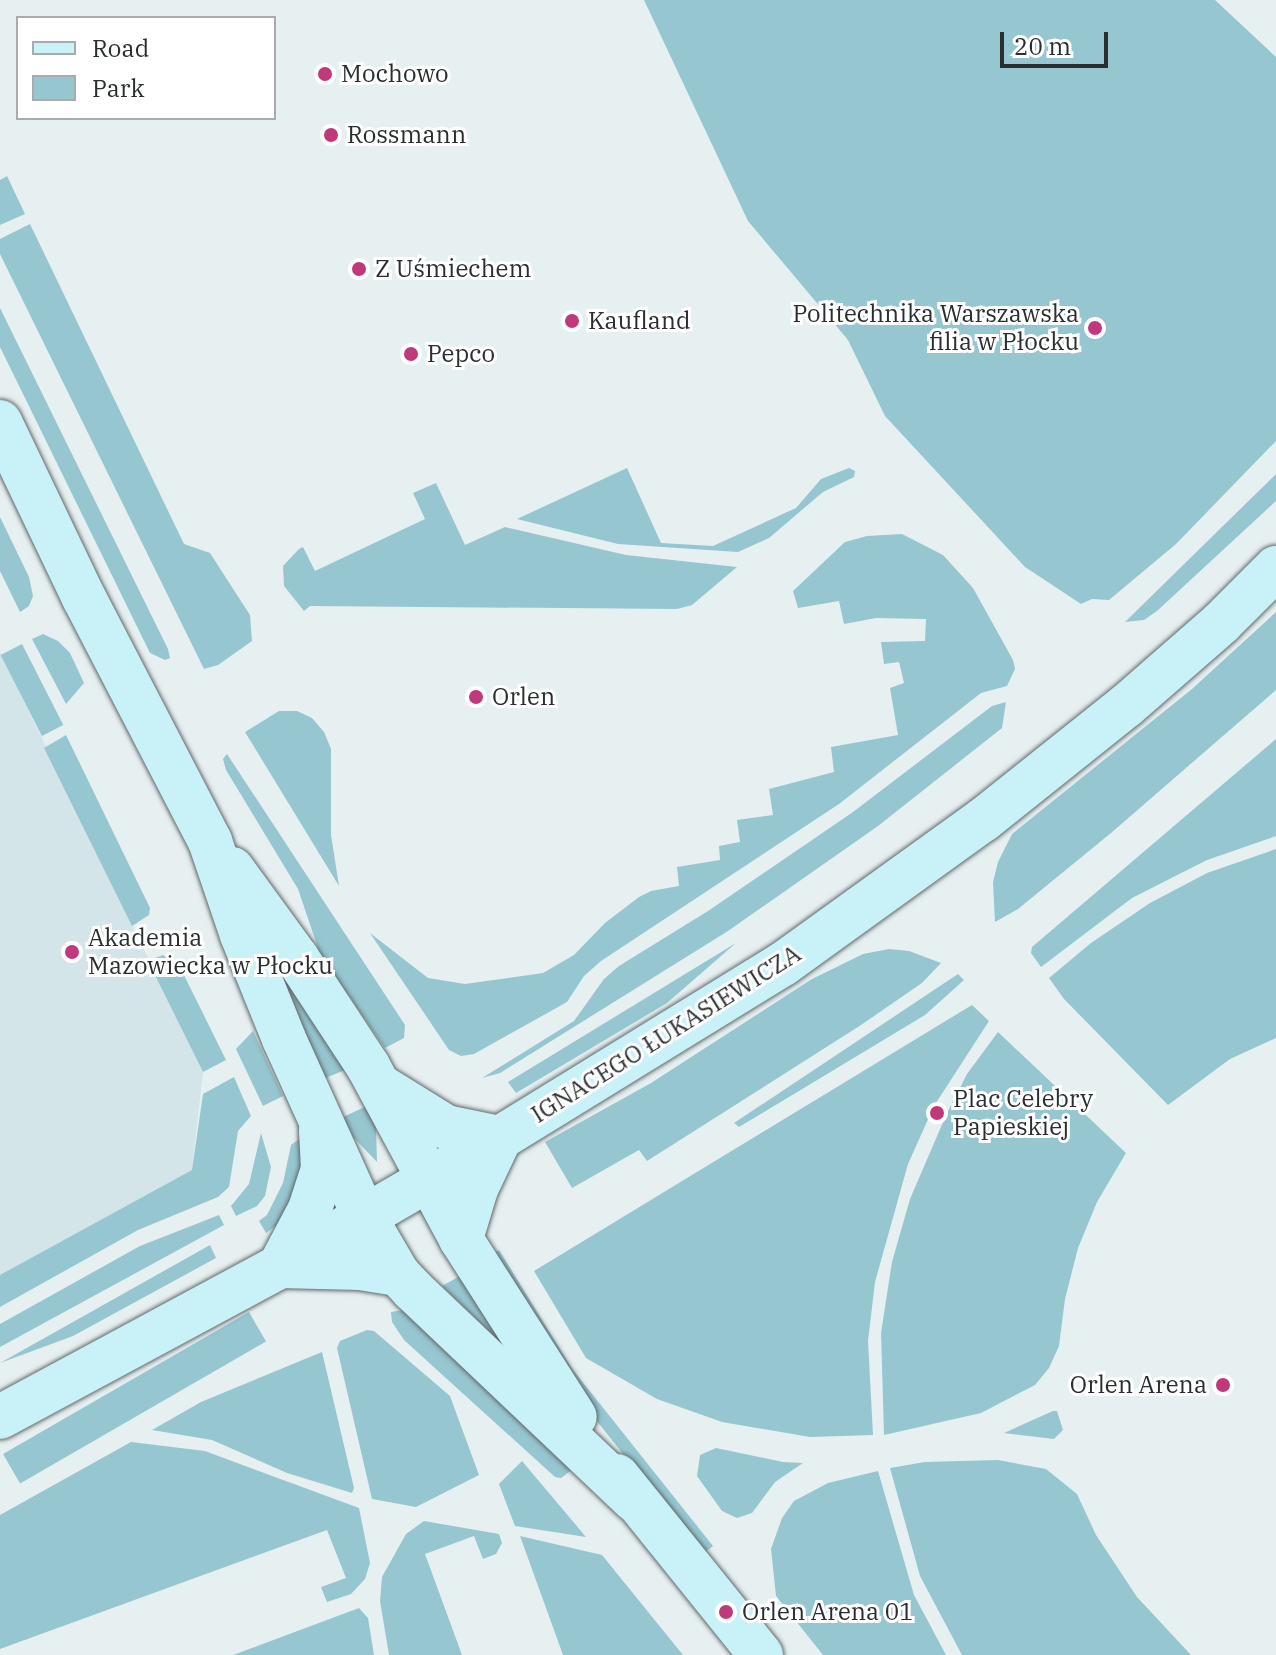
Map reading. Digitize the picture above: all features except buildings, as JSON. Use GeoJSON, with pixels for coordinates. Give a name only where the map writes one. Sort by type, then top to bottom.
{"type":"FeatureCollection","features":[{"type":"Feature","properties":{"kind":"street"},"geometry":{"type":"LineString","coordinates":[[0,422],[24,478],[210,841],[242,935],[318,1113],[364,1216],[398,1274],[634,1500]]}},
{"type":"Feature","properties":{"kind":"street"},"geometry":{"type":"LineString","coordinates":[[0,440],[24,478]]}},
{"type":"Feature","properties":{"kind":"street","name":"IGNACEGO ŁUKASIEWICZA"},"geometry":{"type":"LineString","coordinates":[[0,1417],[280,1266],[500,1138],[736,994],[920,867],[1126,706],[1221,623],[1276,568]]}},
{"type":"Feature","properties":{"kind":"street"},"geometry":{"type":"LineString","coordinates":[[210,841],[297,958],[379,1084],[461,1239],[555,1389],[634,1500],[761,1655]]}},
{"type":"Feature","properties":{"kind":"street"},"geometry":{"type":"LineString","coordinates":[[379,1084],[402,1102],[446,1127],[500,1138],[476,1189],[461,1239]]}},
{"type":"Feature","properties":{"kind":"street"},"geometry":{"type":"LineString","coordinates":[[318,1113],[323,1169],[310,1209],[280,1266],[360,1268],[398,1274]]}},
{"type":"Feature","properties":{"kind":"shaded area","name":"Akademia Mazowiecka w Płocku"},"geometry":{"type":"Polygon","coordinates":[[[0,651],[203,1072],[192,1170],[0,1276],[0,651]]]}},
{"type":"Feature","properties":{"kind":"green space","name":"Politechnika Warszawska filia w Płocku"},"geometry":{"type":"Polygon","coordinates":[[[644,0],[1215,0],[1276,57],[1276,441],[1176,544],[1109,600],[1092,599],[1081,604],[1025,567],[885,416],[848,340],[748,221],[644,0]]]}},
{"type":"Feature","properties":{"kind":"green space"},"geometry":{"type":"Polygon","coordinates":[[[7,176],[25,214],[0,225],[0,180],[7,176]]]}},
{"type":"Feature","properties":{"kind":"green space"},"geometry":{"type":"Polygon","coordinates":[[[30,224],[184,544],[210,553],[250,615],[252,641],[218,665],[204,669],[0,254],[0,239],[30,224]]]}},
{"type":"Feature","properties":{"kind":"green space"},"geometry":{"type":"Polygon","coordinates":[[[0,308],[170,658],[165,660],[150,653],[0,347],[0,308]]]}},
{"type":"Feature","properties":{"kind":"green space"},"geometry":{"type":"Polygon","coordinates":[[[627,468],[661,543],[713,546],[796,508],[821,479],[849,468],[855,471],[854,477],[823,492],[769,538],[738,552],[618,544],[517,519],[627,468]]]}},
{"type":"Feature","properties":{"kind":"green space"},"geometry":{"type":"Polygon","coordinates":[[[1276,474],[1276,501],[1157,611],[1144,620],[1125,622],[1276,474]]]}},
{"type":"Feature","properties":{"kind":"green space"},"geometry":{"type":"Polygon","coordinates":[[[436,483],[465,545],[505,527],[626,555],[737,567],[692,605],[677,609],[310,606],[304,611],[284,586],[283,566],[299,549],[303,547],[315,571],[425,519],[413,493],[436,483]]]}},
{"type":"Feature","properties":{"kind":"green space"},"geometry":{"type":"Polygon","coordinates":[[[0,517],[29,577],[33,596],[29,606],[20,612],[0,571],[0,517]]]}},
{"type":"Feature","properties":{"kind":"green space"},"geometry":{"type":"Polygon","coordinates":[[[902,534],[943,555],[973,588],[1013,660],[1015,669],[1007,686],[981,693],[839,804],[601,961],[584,976],[567,1002],[474,1054],[461,1056],[449,1050],[370,933],[428,978],[465,984],[543,973],[574,955],[605,923],[639,897],[651,891],[679,886],[677,867],[720,860],[719,846],[740,842],[737,820],[773,815],[769,789],[834,772],[831,747],[898,735],[890,688],[904,683],[899,662],[884,664],[881,642],[925,641],[926,619],[876,618],[844,624],[839,601],[798,608],[793,591],[845,542],[867,536],[902,534]]]}},
{"type":"Feature","properties":{"kind":"green space"},"geometry":{"type":"Polygon","coordinates":[[[1276,612],[1276,690],[1111,833],[1018,909],[995,922],[993,882],[998,862],[1012,834],[1192,689],[1276,612]]]}},
{"type":"Feature","properties":{"kind":"green space"},"geometry":{"type":"Polygon","coordinates":[[[43,634],[58,641],[70,653],[84,683],[66,704],[32,639],[43,634]]]}},
{"type":"Feature","properties":{"kind":"green space"},"geometry":{"type":"Polygon","coordinates":[[[22,644],[63,725],[42,736],[1,655],[22,644]]]}},
{"type":"Feature","properties":{"kind":"green space"},"geometry":{"type":"Polygon","coordinates":[[[1006,702],[1002,728],[878,826],[728,931],[500,1073],[482,1078],[574,1021],[604,979],[619,966],[708,911],[853,812],[992,706],[1006,702]]]}},
{"type":"Feature","properties":{"kind":"green space"},"geometry":{"type":"Polygon","coordinates":[[[279,711],[297,711],[312,718],[324,732],[331,749],[331,835],[339,886],[245,732],[279,711]]]}},
{"type":"Feature","properties":{"kind":"green space"},"geometry":{"type":"Polygon","coordinates":[[[66,735],[150,908],[149,915],[132,926],[44,748],[66,735]]]}},
{"type":"Feature","properties":{"kind":"green space"},"geometry":{"type":"Polygon","coordinates":[[[1276,739],[1276,836],[1207,860],[1132,898],[1041,967],[1031,953],[1032,947],[1276,739]]]}},
{"type":"Feature","properties":{"kind":"green space"},"geometry":{"type":"Polygon","coordinates":[[[227,754],[405,1025],[404,1038],[385,1048],[320,954],[298,889],[226,770],[223,759],[227,754]]]}},
{"type":"Feature","properties":{"kind":"green space"},"geometry":{"type":"Polygon","coordinates":[[[1276,849],[1276,1038],[1230,1059],[1168,1105],[1064,999],[1049,978],[1091,943],[1150,903],[1207,873],[1276,849]]]}},
{"type":"Feature","properties":{"kind":"green space"},"geometry":{"type":"Polygon","coordinates":[[[736,943],[667,1003],[516,1093],[508,1082],[736,943]]]}},
{"type":"Feature","properties":{"kind":"green space"},"geometry":{"type":"Polygon","coordinates":[[[889,949],[909,951],[941,963],[922,983],[861,1025],[647,1161],[639,1150],[572,1188],[545,1142],[651,1083],[812,979],[863,954],[889,949]]]}},
{"type":"Feature","properties":{"kind":"green space"},"geometry":{"type":"Polygon","coordinates":[[[163,955],[179,965],[226,1060],[203,1072],[148,961],[163,955]]]}},
{"type":"Feature","properties":{"kind":"green space"},"geometry":{"type":"Polygon","coordinates":[[[273,960],[345,1070],[323,1079],[273,960]]]}},
{"type":"Feature","properties":{"kind":"green space"},"geometry":{"type":"Polygon","coordinates":[[[958,974],[964,980],[925,1015],[739,1127],[734,1123],[958,974]]]}},
{"type":"Feature","properties":{"kind":"green space"},"geometry":{"type":"Polygon","coordinates":[[[972,1005],[989,1021],[934,1106],[908,1164],[875,1282],[868,1341],[873,1435],[810,1437],[722,1422],[657,1399],[586,1358],[534,1271],[972,1005]]]}},
{"type":"Feature","properties":{"kind":"green space"},"geometry":{"type":"Polygon","coordinates":[[[253,1031],[283,1096],[263,1106],[236,1049],[253,1031]]]}},
{"type":"Feature","properties":{"kind":"green space"},"geometry":{"type":"Polygon","coordinates":[[[998,1032],[1126,1153],[1097,1202],[1078,1248],[1065,1299],[1059,1346],[1049,1368],[1035,1385],[981,1413],[884,1435],[881,1333],[892,1262],[910,1199],[947,1113],[967,1074],[998,1032]]]}},
{"type":"Feature","properties":{"kind":"green space"},"geometry":{"type":"Polygon","coordinates":[[[234,1077],[251,1116],[238,1131],[229,1187],[218,1197],[138,1230],[0,1307],[0,1275],[192,1170],[203,1094],[234,1077]]]}},
{"type":"Feature","properties":{"kind":"green space"},"geometry":{"type":"Polygon","coordinates":[[[367,1106],[376,1126],[377,1162],[353,1137],[343,1117],[367,1106]]]}},
{"type":"Feature","properties":{"kind":"green space"},"geometry":{"type":"Polygon","coordinates":[[[261,1133],[271,1167],[265,1196],[257,1206],[236,1216],[231,1206],[249,1184],[261,1133]]]}},
{"type":"Feature","properties":{"kind":"green space"},"geometry":{"type":"Polygon","coordinates":[[[302,1137],[307,1177],[278,1224],[266,1233],[259,1221],[267,1215],[283,1183],[291,1145],[302,1137]]]}},
{"type":"Feature","properties":{"kind":"green space"},"geometry":{"type":"Polygon","coordinates":[[[219,1215],[224,1225],[0,1347],[0,1324],[140,1246],[219,1215]]]}},
{"type":"Feature","properties":{"kind":"green space"},"geometry":{"type":"Polygon","coordinates":[[[210,1245],[216,1258],[73,1336],[0,1363],[210,1245]]]}},
{"type":"Feature","properties":{"kind":"green space"},"geometry":{"type":"Polygon","coordinates":[[[499,1250],[573,1370],[713,1546],[703,1554],[580,1400],[490,1255],[499,1250]]]}},
{"type":"Feature","properties":{"kind":"green space"},"geometry":{"type":"Polygon","coordinates":[[[460,1276],[503,1345],[442,1286],[460,1276]]]}},
{"type":"Feature","properties":{"kind":"green space"},"geometry":{"type":"Polygon","coordinates":[[[404,1310],[577,1466],[561,1478],[555,1477],[404,1340],[392,1322],[391,1312],[404,1310]]]}},
{"type":"Feature","properties":{"kind":"green space"},"geometry":{"type":"Polygon","coordinates":[[[249,1312],[266,1341],[20,1483],[3,1454],[249,1312]]]}},
{"type":"Feature","properties":{"kind":"green space"},"geometry":{"type":"Polygon","coordinates":[[[367,1330],[374,1331],[450,1396],[479,1475],[416,1507],[372,1499],[337,1348],[340,1341],[367,1330]]]}},
{"type":"Feature","properties":{"kind":"green space"},"geometry":{"type":"Polygon","coordinates":[[[322,1352],[354,1488],[352,1493],[287,1473],[212,1440],[152,1430],[201,1402],[322,1352]]]}},
{"type":"Feature","properties":{"kind":"green space"},"geometry":{"type":"Polygon","coordinates":[[[1057,1411],[1063,1430],[1054,1439],[1004,1433],[1057,1411]]]}},
{"type":"Feature","properties":{"kind":"green space"},"geometry":{"type":"Polygon","coordinates":[[[131,1442],[205,1451],[359,1508],[370,1563],[365,1579],[351,1594],[327,1602],[321,1587],[346,1578],[327,1530],[0,1649],[0,1515],[131,1442]]]}},
{"type":"Feature","properties":{"kind":"green space"},"geometry":{"type":"Polygon","coordinates":[[[716,1448],[783,1462],[803,1463],[775,1482],[752,1513],[737,1518],[722,1511],[697,1476],[700,1455],[716,1448]]]}},
{"type":"Feature","properties":{"kind":"green space"},"geometry":{"type":"Polygon","coordinates":[[[998,1460],[1046,1469],[1077,1494],[1096,1535],[1137,1597],[1191,1655],[962,1655],[920,1576],[890,1468],[925,1462],[998,1460]]]}},
{"type":"Feature","properties":{"kind":"green space"},"geometry":{"type":"Polygon","coordinates":[[[522,1461],[586,1537],[515,1526],[499,1484],[522,1461]]]}},
{"type":"Feature","properties":{"kind":"green space"},"geometry":{"type":"Polygon","coordinates":[[[878,1471],[914,1595],[946,1655],[823,1655],[776,1596],[771,1549],[782,1518],[794,1501],[828,1483],[878,1471]]]}},
{"type":"Feature","properties":{"kind":"green space"},"geometry":{"type":"Polygon","coordinates":[[[424,1521],[499,1534],[502,1543],[496,1554],[483,1559],[474,1536],[425,1554],[462,1655],[389,1655],[380,1601],[382,1577],[406,1534],[424,1521]]]}},
{"type":"Feature","properties":{"kind":"green space"},"geometry":{"type":"Polygon","coordinates":[[[520,1536],[602,1555],[683,1655],[563,1655],[520,1536]]]}},
{"type":"Feature","properties":{"kind":"green space"},"geometry":{"type":"Polygon","coordinates":[[[359,1608],[368,1618],[374,1655],[233,1655],[359,1608]]]}},
{"type":"Feature","properties":{"kind":"place","name":"Mochowo"},"geometry":{"type":"Point","coordinates":[325,74]}},
{"type":"Feature","properties":{"kind":"place","name":"Rossmann"},"geometry":{"type":"Point","coordinates":[331,135]}},
{"type":"Feature","properties":{"kind":"place","name":"Z Uśmiechem"},"geometry":{"type":"Point","coordinates":[359,269]}},
{"type":"Feature","properties":{"kind":"place","name":"Kaufland"},"geometry":{"type":"Point","coordinates":[572,321]}},
{"type":"Feature","properties":{"kind":"place","name":"Politechnika Warszawska filia w Płocku"},"geometry":{"type":"Point","coordinates":[1095,328]}},
{"type":"Feature","properties":{"kind":"place","name":"Pepco"},"geometry":{"type":"Point","coordinates":[411,354]}},
{"type":"Feature","properties":{"kind":"place","name":"Orlen"},"geometry":{"type":"Point","coordinates":[476,697]}},
{"type":"Feature","properties":{"kind":"place","name":"Akademia Mazowiecka w Płocku"},"geometry":{"type":"Point","coordinates":[72,952]}},
{"type":"Feature","properties":{"kind":"place","name":"Plac Celebry Papieskiej"},"geometry":{"type":"Point","coordinates":[937,1113]}},
{"type":"Feature","properties":{"kind":"place","name":"Orlen Arena"},"geometry":{"type":"Point","coordinates":[1223,1385]}},
{"type":"Feature","properties":{"kind":"place","name":"Orlen Arena 01"},"geometry":{"type":"Point","coordinates":[726,1612]}}]}
